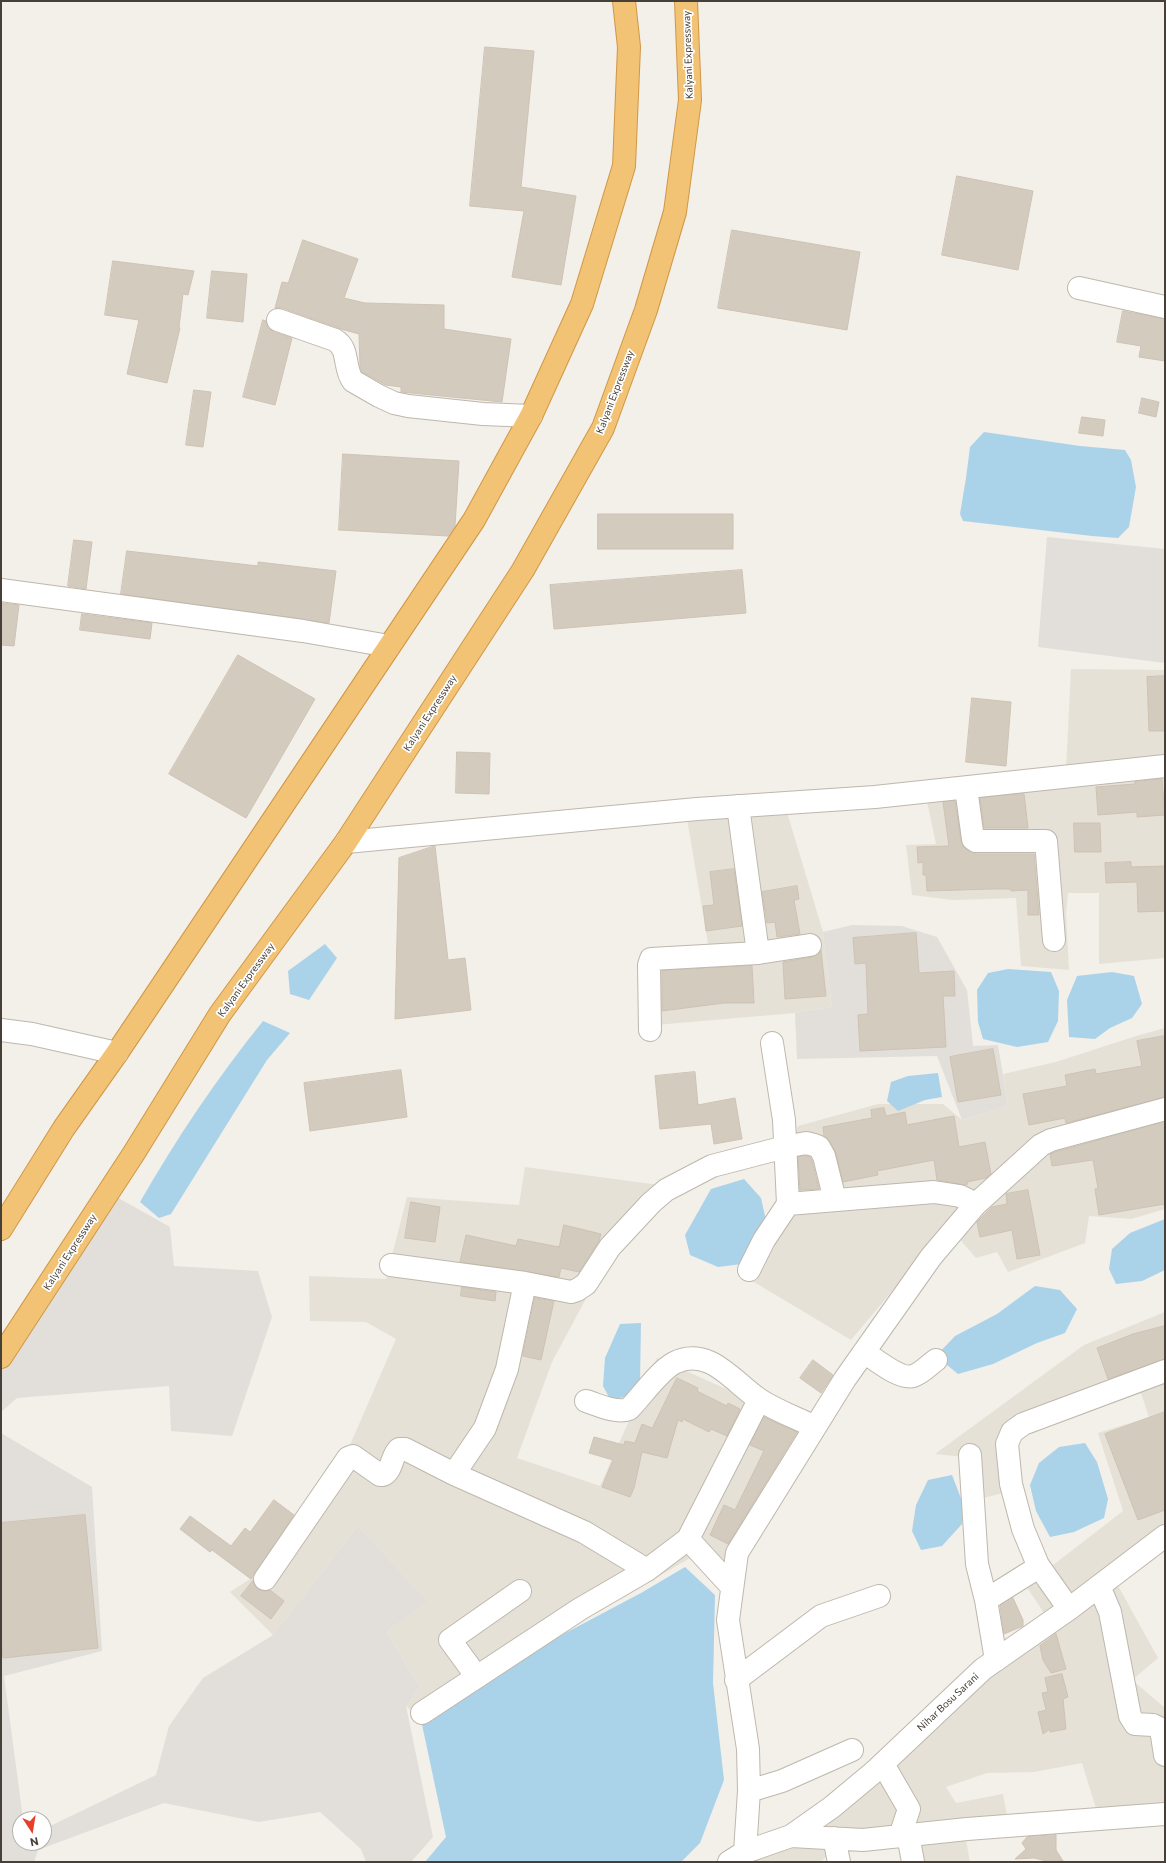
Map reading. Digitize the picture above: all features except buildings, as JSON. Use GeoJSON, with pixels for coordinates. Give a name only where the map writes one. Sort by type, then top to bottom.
{"type":"FeatureCollection","features":[{"type":"Feature","properties":{"kind":"highway"},"geometry":{"type":"LineString","coordinates":[[1,1229],[64,1128],[117,1053],[474,520],[531,416],[582,304],[624,166],[629,47],[624,1]]}},
{"type":"Feature","properties":{"kind":"highway","name":"Kalyani Expressway"},"geometry":{"type":"LineString","coordinates":[[1,1357],[134,1153],[220,1014],[346,842],[524,570],[603,428],[646,310],[675,212],[690,100],[686,1]]}},
{"type":"Feature","properties":{"kind":"street"},"geometry":{"type":"LineString","coordinates":[[1079,288],[1165,307]]}},
{"type":"Feature","properties":{"kind":"street"},"geometry":{"type":"LineString","coordinates":[[278,320],[341,343],[345,352],[348,375],[353,381],[394,403],[483,414],[531,416]]}},
{"type":"Feature","properties":{"kind":"street"},"geometry":{"type":"LineString","coordinates":[[1,590],[302,630],[389,646]]}},
{"type":"Feature","properties":{"kind":"street"},"geometry":{"type":"LineString","coordinates":[[346,842],[738,806],[876,797],[1165,766]]}},
{"type":"Feature","properties":{"kind":"street"},"geometry":{"type":"LineString","coordinates":[[966,788],[973,839],[976,841],[1046,842],[1054,940]]}},
{"type":"Feature","properties":{"kind":"street"},"geometry":{"type":"LineString","coordinates":[[738,806],[758,953]]}},
{"type":"Feature","properties":{"kind":"street"},"geometry":{"type":"LineString","coordinates":[[650,1030],[649,965],[651,959],[758,953],[810,945]]}},
{"type":"Feature","properties":{"kind":"street"},"geometry":{"type":"LineString","coordinates":[[1,1030],[32,1034],[117,1053]]}},
{"type":"Feature","properties":{"kind":"street"},"geometry":{"type":"LineString","coordinates":[[749,1270],[764,1240],[788,1204],[784,1120],[772,1042]]}},
{"type":"Feature","properties":{"kind":"street"},"geometry":{"type":"LineString","coordinates":[[737,1857],[749,1791],[748,1749],[736,1680],[728,1620],[737,1553],[844,1379],[931,1257],[976,1204],[1041,1145],[1051,1140],[1165,1108]]}},
{"type":"Feature","properties":{"kind":"street"},"geometry":{"type":"LineString","coordinates":[[391,1265],[525,1283],[571,1292],[586,1284],[610,1247],[651,1203],[666,1190],[712,1166],[806,1143],[819,1147],[824,1156],[835,1200]]}},
{"type":"Feature","properties":{"kind":"street"},"geometry":{"type":"LineString","coordinates":[[788,1204],[934,1192],[960,1196],[976,1204]]}},
{"type":"Feature","properties":{"kind":"street"},"geometry":{"type":"LineString","coordinates":[[454,1474],[484,1428],[507,1369],[525,1283]]}},
{"type":"Feature","properties":{"kind":"street"},"geometry":{"type":"LineString","coordinates":[[864,1352],[895,1372],[908,1377],[917,1375],[936,1360]]}},
{"type":"Feature","properties":{"kind":"street"},"geometry":{"type":"LineString","coordinates":[[586,1401],[617,1411],[630,1409],[666,1369],[682,1360],[704,1359],[717,1366],[759,1400],[815,1427]]}},
{"type":"Feature","properties":{"kind":"street"},"geometry":{"type":"LineString","coordinates":[[1069,1609],[1038,1565],[1023,1530],[1011,1484],[1007,1444],[1012,1432],[1023,1424],[1165,1371]]}},
{"type":"Feature","properties":{"kind":"street"},"geometry":{"type":"LineString","coordinates":[[422,1713],[580,1609],[647,1570],[688,1540],[759,1400]]}},
{"type":"Feature","properties":{"kind":"street"},"geometry":{"type":"LineString","coordinates":[[265,1579],[350,1456],[353,1456],[380,1475],[383,1475],[388,1472],[395,1452],[399,1449],[405,1449],[454,1474],[584,1532],[647,1570]]}},
{"type":"Feature","properties":{"kind":"street"},"geometry":{"type":"LineString","coordinates":[[970,1455],[977,1564],[986,1600],[996,1660]]}},
{"type":"Feature","properties":{"kind":"street","name":"Nihar Bosu Sarani"},"geometry":{"type":"LineString","coordinates":[[737,1857],[791,1836],[832,1807],[883,1764],[983,1669],[1069,1609],[1165,1536]]}},
{"type":"Feature","properties":{"kind":"street"},"geometry":{"type":"LineString","coordinates":[[688,1540],[732,1587]]}},
{"type":"Feature","properties":{"kind":"street"},"geometry":{"type":"LineString","coordinates":[[986,1600],[1037,1568],[1038,1565]]}},
{"type":"Feature","properties":{"kind":"street"},"geometry":{"type":"LineString","coordinates":[[1099,1586],[1110,1612],[1130,1716],[1135,1724],[1153,1725],[1160,1729],[1165,1755]]}},
{"type":"Feature","properties":{"kind":"street"},"geometry":{"type":"LineString","coordinates":[[477,1677],[450,1640],[520,1591]]}},
{"type":"Feature","properties":{"kind":"street"},"geometry":{"type":"LineString","coordinates":[[736,1680],[821,1616],[879,1596]]}},
{"type":"Feature","properties":{"kind":"street"},"geometry":{"type":"LineString","coordinates":[[749,1791],[782,1781],[852,1750]]}},
{"type":"Feature","properties":{"kind":"street"},"geometry":{"type":"LineString","coordinates":[[883,1764],[909,1809],[904,1836],[914,1862]]}},
{"type":"Feature","properties":{"kind":"street"},"geometry":{"type":"LineString","coordinates":[[791,1836],[863,1840],[1165,1814]]}},
{"type":"Feature","properties":{"kind":"street"},"geometry":{"type":"LineString","coordinates":[[834,1838],[839,1862]]}},
{"type":"Feature","properties":{"kind":"shaded area"},"geometry":{"type":"Polygon","coordinates":[[[1047,537],[1165,549],[1165,663],[1038,647],[1047,537]]]}},
{"type":"Feature","properties":{"kind":"shaded area"},"geometry":{"type":"Polygon","coordinates":[[[1071,669],[1165,670],[1165,757],[1066,770],[1071,669]]]}},
{"type":"Feature","properties":{"kind":"shaded area"},"geometry":{"type":"Polygon","coordinates":[[[1165,775],[1165,958],[1099,964],[1099,893],[1068,893],[1066,914],[1069,970],[1021,966],[1016,898],[953,900],[912,895],[906,845],[936,844],[926,797],[1165,775]]]}},
{"type":"Feature","properties":{"kind":"shaded area"},"geometry":{"type":"Polygon","coordinates":[[[786,809],[823,932],[832,1007],[795,1013],[656,1025],[651,964],[711,961],[687,819],[786,809]]]}},
{"type":"Feature","properties":{"kind":"shaded area"},"geometry":{"type":"Polygon","coordinates":[[[852,925],[902,926],[937,937],[967,990],[973,1046],[998,1045],[1008,1106],[962,1120],[937,1056],[797,1059],[795,1013],[832,1007],[823,932],[852,925]]]}},
{"type":"Feature","properties":{"kind":"shaded area"},"geometry":{"type":"Polygon","coordinates":[[[1165,1028],[1165,1105],[1030,1144],[956,1215],[851,1340],[749,1279],[792,1212],[781,1172],[798,1126],[878,1104],[943,1104],[962,1120],[1008,1106],[1003,1074],[1056,1062],[1165,1028]]]}},
{"type":"Feature","properties":{"kind":"shaded area"},"geometry":{"type":"Polygon","coordinates":[[[1165,1116],[1165,1209],[1131,1219],[1089,1216],[1085,1243],[1008,1272],[997,1252],[976,1258],[958,1237],[1045,1143],[1165,1116]]]}},
{"type":"Feature","properties":{"kind":"shaded area"},"geometry":{"type":"Polygon","coordinates":[[[525,1167],[659,1185],[589,1293],[552,1362],[517,1458],[600,1486],[657,1358],[811,1427],[728,1575],[692,1557],[417,1716],[406,1706],[420,1687],[386,1632],[426,1602],[358,1526],[273,1635],[230,1592],[258,1574],[347,1452],[396,1339],[366,1322],[310,1321],[309,1276],[386,1279],[407,1197],[519,1205],[525,1167]]]}},
{"type":"Feature","properties":{"kind":"shaded area"},"geometry":{"type":"Polygon","coordinates":[[[106,1191],[170,1227],[174,1266],[258,1271],[272,1317],[232,1436],[171,1431],[169,1386],[17,1398],[1,1412],[1,1358],[106,1191]]]}},
{"type":"Feature","properties":{"kind":"shaded area"},"geometry":{"type":"Polygon","coordinates":[[[1165,1312],[1165,1532],[1048,1619],[1026,1586],[1123,1511],[1098,1433],[1149,1417],[1141,1393],[1028,1434],[1013,1446],[1018,1489],[976,1500],[964,1457],[935,1454],[1084,1345],[1165,1312]]]}},
{"type":"Feature","properties":{"kind":"shaded area"},"geometry":{"type":"Polygon","coordinates":[[[1,1433],[92,1487],[102,1651],[4,1676],[22,1811],[12,1811],[12,1851],[38,1851],[34,1862],[1,1862],[1,1433]]]}},
{"type":"Feature","properties":{"kind":"shaded area"},"geometry":{"type":"Polygon","coordinates":[[[358,1526],[427,1602],[386,1632],[420,1687],[406,1706],[433,1837],[411,1862],[366,1862],[361,1849],[320,1812],[259,1822],[164,1803],[52,1845],[52,1825],[156,1775],[169,1726],[203,1678],[273,1635],[358,1526]]]}},
{"type":"Feature","properties":{"kind":"shaded area"},"geometry":{"type":"Polygon","coordinates":[[[1117,1584],[1158,1658],[1132,1680],[1165,1708],[1165,1816],[1098,1815],[1082,1763],[1034,1772],[987,1773],[946,1787],[956,1803],[1003,1794],[1008,1821],[963,1824],[970,1862],[906,1862],[904,1834],[837,1848],[820,1862],[742,1862],[809,1832],[992,1669],[1117,1584]]]}},
{"type":"Feature","properties":{"kind":"water"},"geometry":{"type":"Polygon","coordinates":[[[984,432],[1080,446],[1125,450],[1131,460],[1136,487],[1129,527],[1118,538],[963,521],[960,514],[970,447],[984,432]]]}},
{"type":"Feature","properties":{"kind":"water"},"geometry":{"type":"Polygon","coordinates":[[[325,944],[337,958],[309,1000],[290,994],[288,971],[325,944]]]}},
{"type":"Feature","properties":{"kind":"water"},"geometry":{"type":"Polygon","coordinates":[[[1008,969],[1051,972],[1059,991],[1058,1021],[1048,1042],[1017,1047],[983,1039],[978,1022],[977,990],[988,973],[1008,969]]]}},
{"type":"Feature","properties":{"kind":"water"},"geometry":{"type":"Polygon","coordinates":[[[1112,972],[1134,976],[1142,1004],[1132,1018],[1110,1028],[1095,1039],[1069,1037],[1067,1000],[1077,976],[1112,972]]]}},
{"type":"Feature","properties":{"kind":"water"},"geometry":{"type":"Polygon","coordinates":[[[263,1021],[290,1033],[267,1060],[171,1214],[159,1218],[140,1202],[198,1109],[229,1064],[263,1021]]]}},
{"type":"Feature","properties":{"kind":"water"},"geometry":{"type":"Polygon","coordinates":[[[938,1073],[942,1097],[925,1100],[898,1111],[887,1101],[891,1082],[908,1076],[938,1073]]]}},
{"type":"Feature","properties":{"kind":"water"},"geometry":{"type":"Polygon","coordinates":[[[744,1179],[761,1198],[767,1225],[742,1264],[718,1267],[690,1255],[685,1235],[711,1189],[744,1179]]]}},
{"type":"Feature","properties":{"kind":"water"},"geometry":{"type":"Polygon","coordinates":[[[1165,1219],[1165,1270],[1142,1281],[1116,1284],[1109,1269],[1112,1249],[1130,1233],[1165,1219]]]}},
{"type":"Feature","properties":{"kind":"water"},"geometry":{"type":"Polygon","coordinates":[[[1035,1286],[1060,1290],[1077,1309],[1065,1333],[1037,1343],[993,1364],[958,1374],[936,1356],[955,1336],[997,1314],[1035,1286]]]}},
{"type":"Feature","properties":{"kind":"water"},"geometry":{"type":"Polygon","coordinates":[[[641,1323],[640,1382],[627,1397],[610,1399],[603,1386],[605,1358],[620,1324],[641,1323]]]}},
{"type":"Feature","properties":{"kind":"water"},"geometry":{"type":"Polygon","coordinates":[[[1085,1443],[1097,1462],[1108,1499],[1104,1518],[1074,1532],[1050,1537],[1036,1511],[1030,1485],[1039,1463],[1059,1447],[1085,1443]]]}},
{"type":"Feature","properties":{"kind":"water"},"geometry":{"type":"Polygon","coordinates":[[[952,1475],[962,1501],[962,1524],[942,1546],[921,1550],[912,1531],[916,1505],[928,1480],[952,1475]]]}},
{"type":"Feature","properties":{"kind":"water"},"geometry":{"type":"Polygon","coordinates":[[[685,1567],[715,1595],[713,1683],[724,1780],[700,1843],[681,1862],[425,1862],[446,1837],[421,1720],[505,1665],[641,1593],[685,1567]]]}}]}
